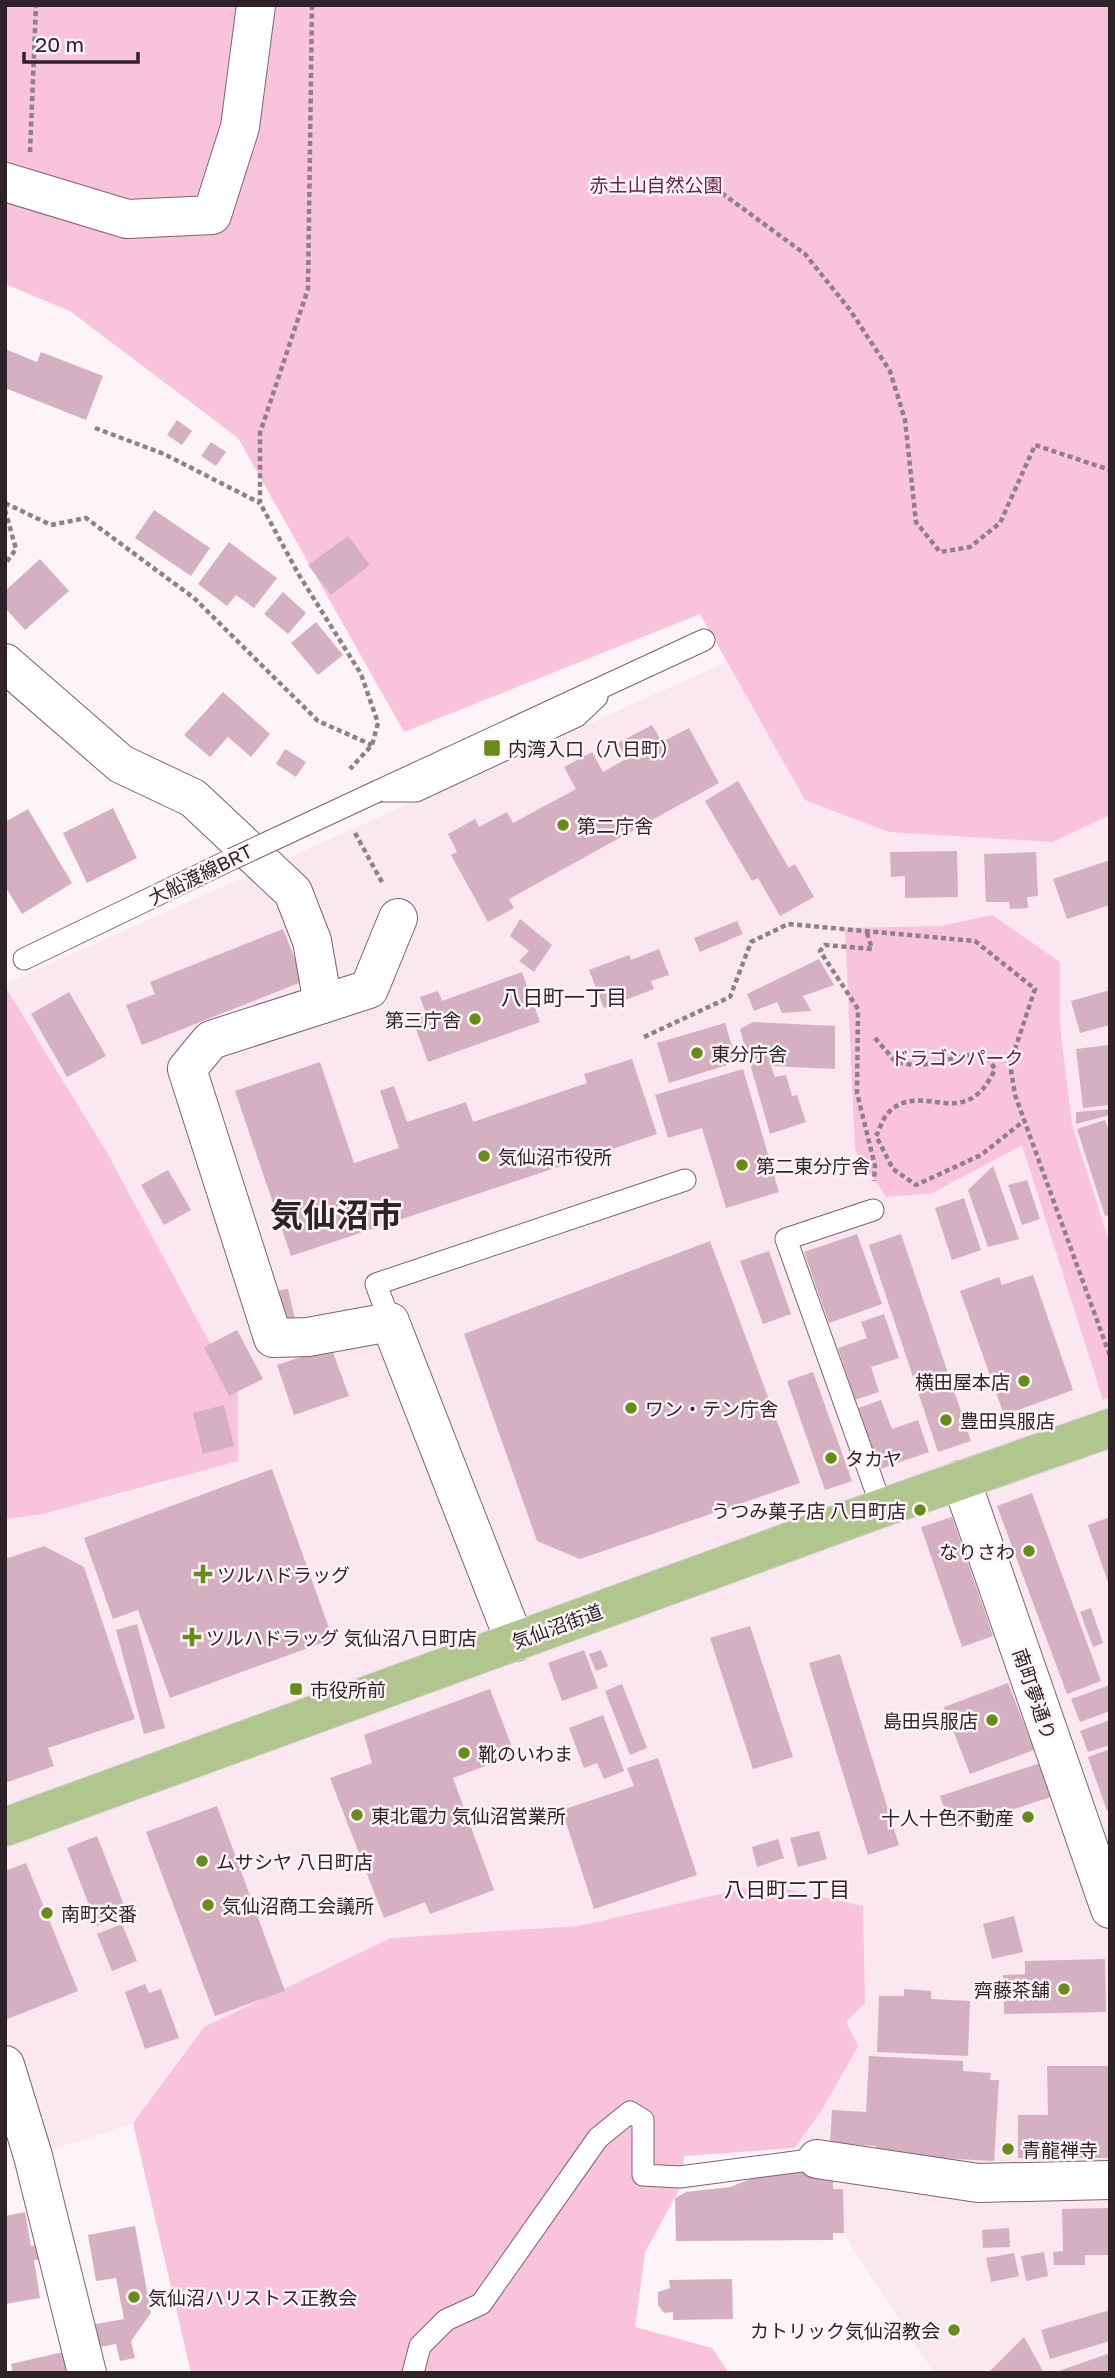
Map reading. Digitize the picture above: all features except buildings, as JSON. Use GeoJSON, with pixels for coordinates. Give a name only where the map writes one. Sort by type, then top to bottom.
{"type":"FeatureCollection","features":[{"type":"Feature","properties":{"kind":"main road","name":"気仙沼街道"},"geometry":{"type":"LineString","coordinates":[[5,1827],[882,1508],[1110,1428]]}},
{"type":"Feature","properties":{"kind":"street"},"geometry":{"type":"LineString","coordinates":[[17,185],[127,219],[212,215],[240,127],[257,5]]}},
{"type":"Feature","properties":{"kind":"street"},"geometry":{"type":"LineString","coordinates":[[5,663],[121,764],[194,798],[293,892],[312,941],[323,1004]]}},
{"type":"Feature","properties":{"kind":"street"},"geometry":{"type":"LineString","coordinates":[[398,918],[369,989],[211,1040],[187,1069],[273,1338],[308,1336],[390,1322],[515,1642]]}},
{"type":"Feature","properties":{"kind":"street","name":"南町夢通り"},"geometry":{"type":"LineString","coordinates":[[961,1480],[1110,1909]]}},
{"type":"Feature","properties":{"kind":"street"},"geometry":{"type":"LineString","coordinates":[[5,2065],[19,2162],[87,2373]]}},
{"type":"Feature","properties":{"kind":"street"},"geometry":{"type":"LineString","coordinates":[[817,2159],[978,2183],[1110,2180]]}},
{"type":"Feature","properties":{"kind":"lane","name":"大船渡線BRT"},"geometry":{"type":"LineString","coordinates":[[24,959],[378,791],[416,791],[577,716],[614,682],[704,640]]}},
{"type":"Feature","properties":{"kind":"lane"},"geometry":{"type":"LineString","coordinates":[[390,1322],[376,1284],[685,1180]]}},
{"type":"Feature","properties":{"kind":"lane"},"geometry":{"type":"LineString","coordinates":[[873,1210],[786,1240],[882,1508]]}},
{"type":"Feature","properties":{"kind":"lane"},"geometry":{"type":"LineString","coordinates":[[413,2373],[420,2346],[446,2320],[481,2304],[598,2138],[630,2112],[643,2120],[643,2175],[680,2177],[817,2159]]}},
{"type":"Feature","properties":{"kind":"path"},"geometry":{"type":"LineString","coordinates":[[17,185],[36,5]]}},
{"type":"Feature","properties":{"kind":"path"},"geometry":{"type":"LineString","coordinates":[[312,5],[308,289],[260,433],[260,503],[299,575],[361,674],[378,723],[372,745],[346,773]]}},
{"type":"Feature","properties":{"kind":"path"},"geometry":{"type":"LineString","coordinates":[[708,183],[804,254],[850,310],[890,371],[905,420],[916,522],[940,552],[970,547],[1000,523],[1035,445],[1110,470]]}},
{"type":"Feature","properties":{"kind":"path"},"geometry":{"type":"LineString","coordinates":[[94,428],[164,454],[260,503]]}},
{"type":"Feature","properties":{"kind":"path"},"geometry":{"type":"LineString","coordinates":[[5,503],[51,525],[86,518],[194,598],[318,721],[372,745]]}},
{"type":"Feature","properties":{"kind":"path"},"geometry":{"type":"LineString","coordinates":[[5,510],[16,549],[5,564]]}},
{"type":"Feature","properties":{"kind":"path"},"geometry":{"type":"LineString","coordinates":[[348,822],[384,884],[398,918]]}},
{"type":"Feature","properties":{"kind":"path"},"geometry":{"type":"LineString","coordinates":[[644,1037],[730,997],[751,942],[788,924],[975,941],[1035,989],[1010,1064],[1015,1094],[1110,1356]]}},
{"type":"Feature","properties":{"kind":"path"},"geometry":{"type":"LineString","coordinates":[[867,933],[872,949],[825,945],[820,951],[858,1009],[857,1093],[875,1166],[873,1210]]}},
{"type":"Feature","properties":{"kind":"path"},"geometry":{"type":"LineString","coordinates":[[875,1038],[896,1062],[918,1066],[984,1052],[995,1069],[986,1089],[968,1102],[909,1102],[889,1112],[876,1136],[893,1169],[916,1185],[981,1155],[1025,1120]]}},
{"type":"Feature","properties":{"kind":"shaded area"},"geometry":{"type":"Polygon","coordinates":[[[727,662],[805,800],[889,832],[1052,842],[1110,815],[1110,2373],[934,2373],[869,2274],[794,2148],[858,2046],[846,2021],[865,2003],[764,1884],[578,1926],[391,1938],[204,2027],[133,2123],[33,2156],[5,2065],[5,1519],[43,1514],[170,1482],[238,1395],[106,1151],[5,984],[727,662]]]}},
{"type":"Feature","properties":{"kind":"green space","name":"赤土山自然公園"},"geometry":{"type":"Polygon","coordinates":[[[5,5],[1110,5],[1110,815],[1052,842],[889,832],[805,800],[700,614],[404,732],[238,438],[70,311],[5,284],[5,5]]]}},
{"type":"Feature","properties":{"kind":"green space","name":"ドラゴンパーク"},"geometry":{"type":"Polygon","coordinates":[[[992,915],[1060,962],[1060,1026],[1072,1125],[1110,1245],[1110,1397],[1103,1400],[1022,1145],[932,1193],[886,1197],[855,1150],[845,928],[941,926],[992,915]]]}},
{"type":"Feature","properties":{"kind":"green space"},"geometry":{"type":"Polygon","coordinates":[[[5,986],[106,1151],[238,1395],[238,1461],[43,1514],[5,1519],[5,986]]]}},
{"type":"Feature","properties":{"kind":"green space"},"geometry":{"type":"Polygon","coordinates":[[[764,1884],[863,1906],[865,2003],[846,2022],[858,2046],[820,2113],[794,2148],[684,2156],[680,2188],[645,2252],[635,2327],[712,2348],[729,2373],[191,2373],[133,2123],[204,2027],[391,1938],[578,1926],[764,1884]]]}},
{"type":"Feature","properties":{"kind":"place","name":"内湾入口（八日町）"},"geometry":{"type":"Point","coordinates":[492,748]}},
{"type":"Feature","properties":{"kind":"place","name":"第二庁舎"},"geometry":{"type":"Point","coordinates":[563,825]}},
{"type":"Feature","properties":{"kind":"place","name":"第三庁舎"},"geometry":{"type":"Point","coordinates":[475,1019]}},
{"type":"Feature","properties":{"kind":"place","name":"東分庁舎"},"geometry":{"type":"Point","coordinates":[697,1053]}},
{"type":"Feature","properties":{"kind":"place","name":"気仙沼市役所"},"geometry":{"type":"Point","coordinates":[484,1156]}},
{"type":"Feature","properties":{"kind":"place","name":"第二東分庁舎"},"geometry":{"type":"Point","coordinates":[742,1165]}},
{"type":"Feature","properties":{"kind":"place","name":"横田屋本店"},"geometry":{"type":"Point","coordinates":[1024,1381]}},
{"type":"Feature","properties":{"kind":"place","name":"ワン・テン庁舎"},"geometry":{"type":"Point","coordinates":[631,1408]}},
{"type":"Feature","properties":{"kind":"place","name":"豊田呉服店"},"geometry":{"type":"Point","coordinates":[946,1420]}},
{"type":"Feature","properties":{"kind":"place","name":"タカヤ"},"geometry":{"type":"Point","coordinates":[831,1458]}},
{"type":"Feature","properties":{"kind":"place","name":"うつみ菓子店 八日町店"},"geometry":{"type":"Point","coordinates":[920,1510]}},
{"type":"Feature","properties":{"kind":"place","name":"なりさわ"},"geometry":{"type":"Point","coordinates":[1029,1551]}},
{"type":"Feature","properties":{"kind":"place","name":"ツルハドラッグ"},"geometry":{"type":"Point","coordinates":[203,1574]}},
{"type":"Feature","properties":{"kind":"place","name":"ツルハドラッグ 気仙沼八日町店"},"geometry":{"type":"Point","coordinates":[192,1637]}},
{"type":"Feature","properties":{"kind":"place","name":"市役所前"},"geometry":{"type":"Point","coordinates":[296,1689]}},
{"type":"Feature","properties":{"kind":"place","name":"島田呉服店"},"geometry":{"type":"Point","coordinates":[992,1720]}},
{"type":"Feature","properties":{"kind":"place","name":"靴のいわま"},"geometry":{"type":"Point","coordinates":[464,1753]}},
{"type":"Feature","properties":{"kind":"place","name":"東北電力 気仙沼営業所"},"geometry":{"type":"Point","coordinates":[357,1815]}},
{"type":"Feature","properties":{"kind":"place","name":"十人十色不動産"},"geometry":{"type":"Point","coordinates":[1028,1817]}},
{"type":"Feature","properties":{"kind":"place","name":"ムサシヤ 八日町店"},"geometry":{"type":"Point","coordinates":[202,1861]}},
{"type":"Feature","properties":{"kind":"place","name":"気仙沼商工会議所"},"geometry":{"type":"Point","coordinates":[208,1905]}},
{"type":"Feature","properties":{"kind":"place","name":"南町交番"},"geometry":{"type":"Point","coordinates":[47,1913]}},
{"type":"Feature","properties":{"kind":"place","name":"齊藤茶舗"},"geometry":{"type":"Point","coordinates":[1064,1989]}},
{"type":"Feature","properties":{"kind":"place","name":"青龍禅寺"},"geometry":{"type":"Point","coordinates":[1008,2149]}},
{"type":"Feature","properties":{"kind":"place","name":"気仙沼ハリストス正教会"},"geometry":{"type":"Point","coordinates":[134,2297]}},
{"type":"Feature","properties":{"kind":"place","name":"カトリック気仙沼教会"},"geometry":{"type":"Point","coordinates":[954,2330]}},
{"type":"Feature","properties":{"kind":"district","name":"八日町一丁目"},"geometry":{"type":"Point","coordinates":[564,997]}},
{"type":"Feature","properties":{"kind":"district","name":"気仙沼市"},"geometry":{"type":"Point","coordinates":[336,1214]}},
{"type":"Feature","properties":{"kind":"district","name":"八日町二丁目"},"geometry":{"type":"Point","coordinates":[787,1889]}}]}
